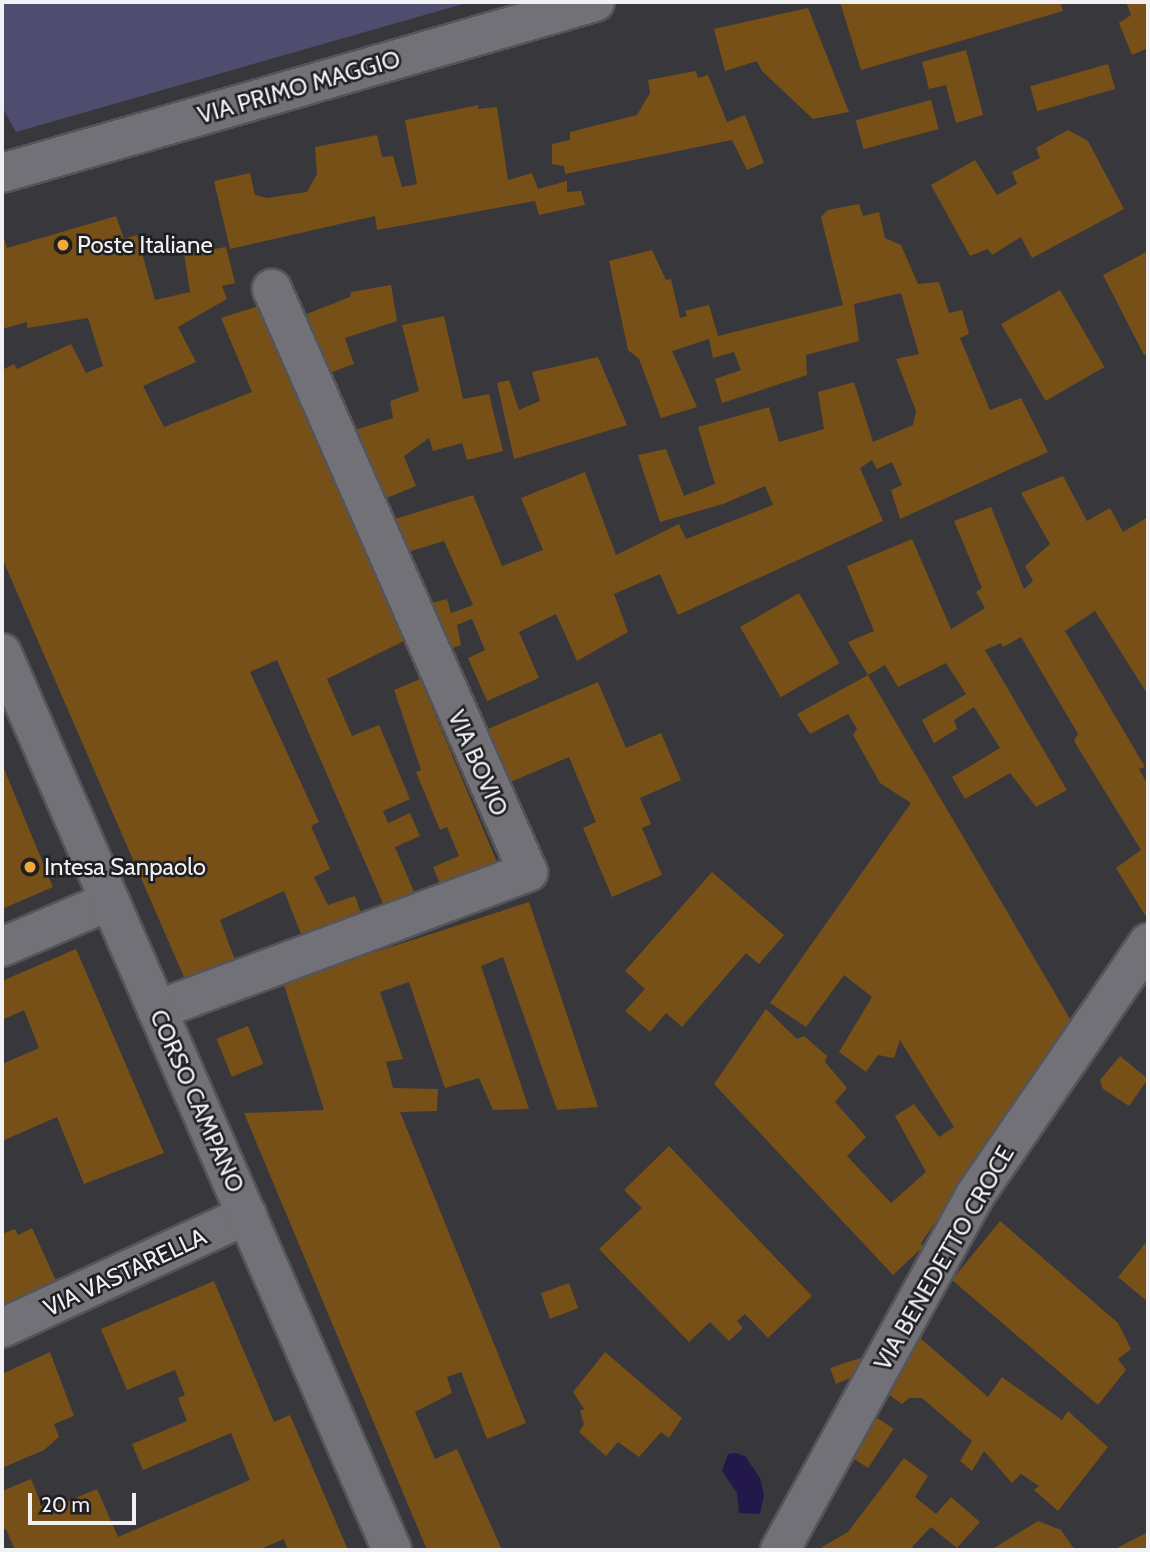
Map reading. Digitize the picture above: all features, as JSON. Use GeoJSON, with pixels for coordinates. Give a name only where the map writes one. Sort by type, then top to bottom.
{"type":"FeatureCollection","features":[{"type":"Feature","properties":{"kind":"street","name":"VIA PRIMO MAGGIO"},"geometry":{"type":"LineString","coordinates":[[2,173],[596,2]]}},
{"type":"Feature","properties":{"kind":"street","name":"VIA BOVIO"},"geometry":{"type":"LineString","coordinates":[[157,1010],[528,872],[272,289]]}},
{"type":"Feature","properties":{"kind":"street","name":"CORSO CAMPANO"},"geometry":{"type":"LineString","coordinates":[[2,653],[393,1550]]}},
{"type":"Feature","properties":{"kind":"street"},"geometry":{"type":"LineString","coordinates":[[2,947],[110,901]]}},
{"type":"Feature","properties":{"kind":"street","name":"VIA BENEDETTO CROCE"},"geometry":{"type":"LineString","coordinates":[[797,1541],[975,1195],[1148,943]]}},
{"type":"Feature","properties":{"kind":"street","name":"VIA VASTARELLA"},"geometry":{"type":"LineString","coordinates":[[2,1328],[247,1215]]}},
{"type":"Feature","properties":{"kind":"shaded area"},"geometry":{"type":"Polygon","coordinates":[[[2,2],[470,2],[16,132],[2,107],[2,2]]]}},
{"type":"Feature","properties":{"kind":"shaded area"},"geometry":{"type":"Polygon","coordinates":[[[728,1454],[745,1456],[760,1478],[764,1495],[760,1514],[739,1513],[737,1493],[722,1471],[728,1454]]]}},
{"type":"Feature","properties":{"kind":"building"},"geometry":{"type":"Polygon","coordinates":[[[840,2],[1060,2],[1063,11],[861,70],[840,2]]]}},
{"type":"Feature","properties":{"kind":"building"},"geometry":{"type":"Polygon","coordinates":[[[1126,2],[1148,2],[1148,48],[1132,55],[1119,23],[1131,15],[1126,2]]]}},
{"type":"Feature","properties":{"kind":"building"},"geometry":{"type":"Polygon","coordinates":[[[808,8],[849,112],[813,119],[762,71],[757,61],[725,71],[714,29],[808,8]]]}},
{"type":"Feature","properties":{"kind":"building"},"geometry":{"type":"Polygon","coordinates":[[[966,50],[983,115],[956,123],[946,85],[929,89],[922,62],[966,50]]]}},
{"type":"Feature","properties":{"kind":"building"},"geometry":{"type":"Polygon","coordinates":[[[1108,64],[1115,89],[1037,111],[1030,86],[1108,64]]]}},
{"type":"Feature","properties":{"kind":"building"},"geometry":{"type":"Polygon","coordinates":[[[696,71],[698,78],[708,75],[727,122],[745,115],[764,163],[747,170],[732,140],[565,174],[564,166],[552,164],[552,144],[570,140],[570,132],[637,115],[650,93],[648,80],[696,71]]]}},
{"type":"Feature","properties":{"kind":"building"},"geometry":{"type":"Polygon","coordinates":[[[931,100],[939,129],[863,149],[856,120],[931,100]]]}},
{"type":"Feature","properties":{"kind":"building"},"geometry":{"type":"Polygon","coordinates":[[[479,105],[478,109],[497,107],[508,180],[532,173],[538,189],[567,181],[567,192],[581,191],[585,205],[539,215],[535,201],[377,230],[375,216],[230,249],[214,181],[250,173],[255,195],[267,198],[307,192],[317,174],[315,147],[377,135],[382,157],[393,156],[402,187],[417,184],[405,120],[479,105]]]}},
{"type":"Feature","properties":{"kind":"building"},"geometry":{"type":"Polygon","coordinates":[[[1068,130],[1088,141],[1124,209],[1032,258],[1021,237],[992,255],[988,249],[970,256],[931,185],[975,160],[997,195],[1017,184],[1012,172],[1040,158],[1036,148],[1068,130]]]}},
{"type":"Feature","properties":{"kind":"building"},"geometry":{"type":"Polygon","coordinates":[[[859,204],[863,216],[879,212],[885,238],[901,245],[918,284],[939,282],[949,313],[962,310],[969,334],[960,338],[990,410],[1021,398],[1048,452],[900,519],[891,490],[902,485],[892,462],[877,469],[872,460],[860,468],[883,521],[678,615],[660,574],[614,594],[628,632],[577,661],[556,614],[519,632],[539,678],[487,701],[468,658],[485,650],[472,619],[457,625],[461,645],[445,651],[428,604],[447,599],[451,613],[473,605],[444,541],[398,555],[385,522],[473,495],[502,566],[543,550],[521,498],[585,472],[616,555],[679,524],[686,539],[773,505],[765,486],[723,504],[660,522],[638,455],[666,449],[684,496],[715,484],[698,427],[769,407],[779,442],[824,429],[818,392],[854,382],[873,442],[913,425],[916,411],[896,359],[919,354],[901,293],[854,304],[859,341],[806,355],[807,375],[722,403],[715,379],[741,370],[734,352],[713,358],[709,339],[672,351],[697,407],[661,418],[639,359],[628,350],[609,261],[652,250],[666,280],[671,279],[680,318],[687,316],[685,311],[709,305],[718,336],[843,305],[821,217],[828,210],[859,204]]]}},
{"type":"Feature","properties":{"kind":"building"},"geometry":{"type":"Polygon","coordinates":[[[116,216],[124,239],[137,235],[155,300],[190,292],[184,254],[226,247],[235,283],[222,286],[227,299],[178,327],[196,362],[143,386],[164,427],[252,392],[221,318],[265,304],[410,638],[327,679],[352,736],[379,725],[410,799],[383,811],[388,823],[410,813],[420,836],[395,847],[420,906],[389,917],[277,660],[250,672],[319,822],[311,826],[330,869],[314,877],[328,905],[355,896],[364,922],[305,944],[284,891],[220,920],[238,968],[187,984],[2,558],[2,370],[14,364],[17,369],[71,344],[86,373],[103,366],[88,318],[27,328],[27,322],[2,329],[2,232],[7,248],[116,216]]]}},
{"type":"Feature","properties":{"kind":"building"},"geometry":{"type":"Polygon","coordinates":[[[1148,251],[1148,353],[1144,355],[1103,275],[1148,251]]]}},
{"type":"Feature","properties":{"kind":"building"},"geometry":{"type":"Polygon","coordinates":[[[391,285],[397,321],[345,338],[354,364],[321,376],[299,317],[350,297],[351,292],[391,285]]]}},
{"type":"Feature","properties":{"kind":"building"},"geometry":{"type":"Polygon","coordinates":[[[1060,290],[1104,367],[1046,401],[1001,324],[1060,290]]]}},
{"type":"Feature","properties":{"kind":"building"},"geometry":{"type":"Polygon","coordinates":[[[444,316],[463,399],[489,394],[503,451],[467,460],[462,443],[433,451],[429,438],[404,456],[416,486],[377,502],[351,431],[393,418],[390,401],[419,391],[402,325],[444,316]]]}},
{"type":"Feature","properties":{"kind":"building"},"geometry":{"type":"Polygon","coordinates":[[[598,357],[627,425],[514,459],[497,383],[509,380],[519,410],[540,401],[532,372],[598,357]]]}},
{"type":"Feature","properties":{"kind":"building"},"geometry":{"type":"Polygon","coordinates":[[[1063,476],[1087,521],[1110,508],[1123,532],[1148,517],[1148,695],[1095,611],[1065,631],[1145,767],[1139,769],[1148,785],[1148,920],[1116,868],[1141,850],[1074,741],[1078,734],[1021,637],[1003,647],[1001,643],[985,650],[1067,790],[1036,807],[1010,773],[965,799],[952,777],[1000,748],[974,707],[954,720],[957,729],[934,743],[922,720],[966,694],[946,663],[898,687],[885,665],[868,675],[848,642],[874,631],[847,566],[912,539],[951,629],[985,608],[976,592],[982,588],[954,521],[991,507],[1024,589],[1033,581],[1025,566],[1050,544],[1021,493],[1063,476]]]}},
{"type":"Feature","properties":{"kind":"building"},"geometry":{"type":"Polygon","coordinates":[[[799,593],[840,663],[781,697],[740,627],[799,593]]]}},
{"type":"Feature","properties":{"kind":"building"},"geometry":{"type":"Polygon","coordinates":[[[868,675],[1073,1024],[921,1243],[923,1247],[893,1275],[714,1084],[766,1009],[797,1039],[804,1036],[827,1056],[825,1062],[847,1088],[835,1102],[866,1137],[847,1156],[891,1203],[926,1172],[895,1116],[914,1104],[939,1137],[954,1127],[900,1040],[894,1058],[878,1055],[866,1072],[839,1052],[872,997],[844,975],[806,1027],[770,1003],[911,803],[880,783],[853,735],[857,729],[848,714],[810,734],[797,714],[868,675]]]}},
{"type":"Feature","properties":{"kind":"building"},"geometry":{"type":"Polygon","coordinates":[[[420,679],[502,874],[446,898],[433,867],[459,856],[447,827],[440,830],[416,772],[421,770],[394,690],[420,679]]]}},
{"type":"Feature","properties":{"kind":"building"},"geometry":{"type":"Polygon","coordinates":[[[598,682],[626,748],[661,733],[681,780],[640,798],[651,824],[642,828],[662,875],[612,897],[583,828],[596,822],[569,757],[496,788],[474,735],[598,682]]]}},
{"type":"Feature","properties":{"kind":"building"},"geometry":{"type":"Polygon","coordinates":[[[2,764],[53,887],[2,909],[2,764]]]}},
{"type":"Feature","properties":{"kind":"building"},"geometry":{"type":"Polygon","coordinates":[[[712,872],[784,935],[759,964],[746,953],[682,1027],[666,1013],[650,1032],[625,1011],[645,989],[625,971],[712,872]]]}},
{"type":"Feature","properties":{"kind":"building"},"geometry":{"type":"Polygon","coordinates":[[[529,902],[598,1107],[557,1110],[503,957],[481,966],[529,1109],[493,1110],[479,1078],[445,1088],[409,982],[380,992],[403,1059],[386,1062],[393,1088],[438,1089],[437,1111],[400,1112],[526,1423],[487,1439],[461,1372],[447,1377],[452,1393],[415,1412],[435,1459],[457,1449],[502,1550],[427,1550],[244,1113],[324,1110],[283,982],[529,902]]]}},
{"type":"Feature","properties":{"kind":"building"},"geometry":{"type":"Polygon","coordinates":[[[76,949],[164,1153],[84,1184],[57,1117],[2,1141],[2,1064],[39,1048],[24,1010],[2,1020],[2,981],[76,949]]]}},
{"type":"Feature","properties":{"kind":"building"},"geometry":{"type":"Polygon","coordinates":[[[248,1026],[263,1064],[232,1077],[216,1039],[248,1026]]]}},
{"type":"Feature","properties":{"kind":"building"},"geometry":{"type":"Polygon","coordinates":[[[1120,1056],[1148,1079],[1129,1106],[1103,1089],[1100,1080],[1120,1056]]]}},
{"type":"Feature","properties":{"kind":"building"},"geometry":{"type":"Polygon","coordinates":[[[669,1146],[812,1296],[768,1338],[745,1314],[737,1321],[743,1328],[729,1341],[710,1322],[689,1342],[599,1249],[642,1208],[624,1190],[669,1146]]]}},
{"type":"Feature","properties":{"kind":"building"},"geometry":{"type":"Polygon","coordinates":[[[1000,1221],[1118,1323],[1131,1349],[1118,1359],[1126,1370],[1098,1405],[952,1280],[1000,1221]]]}},
{"type":"Feature","properties":{"kind":"building"},"geometry":{"type":"Polygon","coordinates":[[[32,1228],[62,1294],[2,1321],[2,1234],[15,1229],[18,1235],[32,1228]]]}},
{"type":"Feature","properties":{"kind":"building"},"geometry":{"type":"Polygon","coordinates":[[[1148,1240],[1148,1302],[1118,1277],[1148,1240]]]}},
{"type":"Feature","properties":{"kind":"building"},"geometry":{"type":"Polygon","coordinates":[[[214,1281],[274,1422],[290,1415],[348,1550],[288,1550],[284,1539],[258,1550],[15,1550],[6,1529],[2,1531],[2,1491],[31,1479],[44,1511],[97,1489],[118,1537],[250,1480],[231,1433],[143,1470],[132,1444],[187,1421],[178,1398],[185,1395],[175,1370],[127,1390],[101,1329],[214,1281]]]}},
{"type":"Feature","properties":{"kind":"building"},"geometry":{"type":"Polygon","coordinates":[[[569,1283],[578,1308],[550,1319],[541,1293],[569,1283]]]}},
{"type":"Feature","properties":{"kind":"building"},"geometry":{"type":"Polygon","coordinates":[[[911,1330],[988,1397],[1002,1377],[1062,1420],[1068,1411],[1108,1447],[1058,1511],[1034,1490],[1039,1486],[1021,1474],[1012,1483],[984,1451],[972,1471],[960,1461],[972,1441],[922,1398],[909,1398],[902,1404],[879,1388],[911,1330]]]}},
{"type":"Feature","properties":{"kind":"building"},"geometry":{"type":"Polygon","coordinates":[[[50,1352],[74,1416],[54,1424],[59,1437],[44,1450],[2,1468],[2,1374],[50,1352]]]}},
{"type":"Feature","properties":{"kind":"building"},"geometry":{"type":"Polygon","coordinates":[[[605,1352],[682,1418],[669,1438],[661,1432],[639,1457],[618,1442],[606,1456],[579,1432],[584,1424],[580,1411],[584,1409],[573,1392],[605,1352]]]}},
{"type":"Feature","properties":{"kind":"building"},"geometry":{"type":"Polygon","coordinates":[[[866,1356],[857,1375],[836,1384],[830,1368],[866,1356]]]}},
{"type":"Feature","properties":{"kind":"building"},"geometry":{"type":"Polygon","coordinates":[[[871,1414],[894,1429],[868,1468],[845,1453],[871,1414]]]}},
{"type":"Feature","properties":{"kind":"building"},"geometry":{"type":"Polygon","coordinates":[[[904,1458],[928,1476],[915,1497],[936,1514],[951,1497],[980,1522],[957,1548],[931,1527],[912,1547],[915,1550],[824,1550],[822,1547],[848,1532],[904,1458]]]}},
{"type":"Feature","properties":{"kind":"building"},"geometry":{"type":"Polygon","coordinates":[[[1038,1521],[1061,1530],[1075,1550],[991,1550],[1038,1521]]]}},
{"type":"Feature","properties":{"kind":"building"},"geometry":{"type":"Polygon","coordinates":[[[1148,1532],[1148,1550],[1113,1550],[1148,1532]]]}},
{"type":"Feature","properties":{"kind":"place","name":"Poste Italiane"},"geometry":{"type":"Point","coordinates":[63,245]}},
{"type":"Feature","properties":{"kind":"place","name":"Intesa Sanpaolo"},"geometry":{"type":"Point","coordinates":[30,867]}}]}
